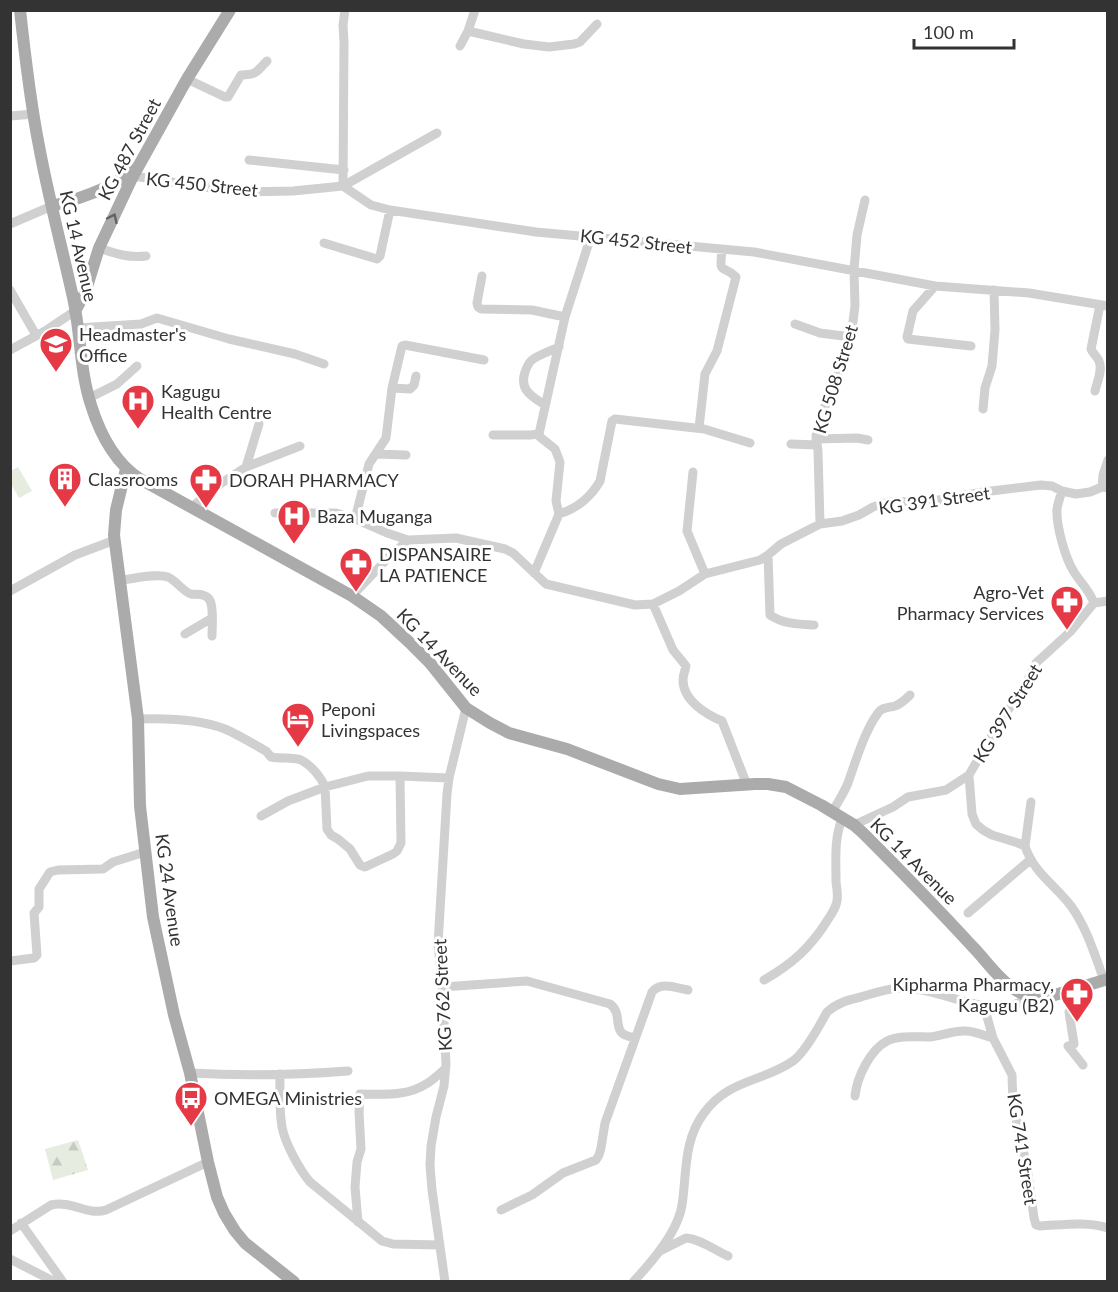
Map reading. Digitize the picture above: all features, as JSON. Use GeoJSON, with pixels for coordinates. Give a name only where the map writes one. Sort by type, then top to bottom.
{"type":"FeatureCollection","features":[{"type":"Feature","properties":{"kind":"main road","name":"KG 14 Avenue"},"geometry":{"type":"LineString","coordinates":[[20,10],[38,143],[75,311],[83,377],[103,436],[112,453],[126,469],[140,479],[352,596],[381,616],[409,642],[437,671],[466,708],[509,733],[567,749],[658,784],[680,789],[747,784],[786,787],[854,825],[972,946],[1001,979],[1016,991],[1030,998]]}},
{"type":"Feature","properties":{"kind":"main road","name":"KG 487 Street"},"geometry":{"type":"LineString","coordinates":[[75,311],[85,293],[99,248],[133,176],[187,79],[230,10]]}},
{"type":"Feature","properties":{"kind":"main road"},"geometry":{"type":"LineString","coordinates":[[52,206],[78,200],[126,176],[140,164]]}},
{"type":"Feature","properties":{"kind":"main road","name":"KG 24 Avenue"},"geometry":{"type":"LineString","coordinates":[[126,469],[114,518],[115,540],[138,719],[140,806],[153,917],[217,1197],[224,1213],[245,1243],[294,1281]]}},
{"type":"Feature","properties":{"kind":"main road"},"geometry":{"type":"LineString","coordinates":[[1030,998],[1048,997],[1106,980]]}},
{"type":"Feature","properties":{"kind":"street"},"geometry":{"type":"LineString","coordinates":[[343,186],[343,25],[345,10]]}},
{"type":"Feature","properties":{"kind":"street"},"geometry":{"type":"LineString","coordinates":[[460,46],[475,10]]}},
{"type":"Feature","properties":{"kind":"street"},"geometry":{"type":"LineString","coordinates":[[468,31],[524,44],[549,47],[580,42],[597,24]]}},
{"type":"Feature","properties":{"kind":"street"},"geometry":{"type":"LineString","coordinates":[[187,79],[225,98],[228,97],[241,75],[254,74],[267,61]]}},
{"type":"Feature","properties":{"kind":"street"},"geometry":{"type":"LineString","coordinates":[[10,116],[34,114]]}},
{"type":"Feature","properties":{"kind":"street"},"geometry":{"type":"LineString","coordinates":[[343,186],[437,133]]}},
{"type":"Feature","properties":{"kind":"street"},"geometry":{"type":"LineString","coordinates":[[249,160],[344,170]]}},
{"type":"Feature","properties":{"kind":"street","name":"KG 450 Street"},"geometry":{"type":"LineString","coordinates":[[133,176],[237,192],[293,191],[343,186]]}},
{"type":"Feature","properties":{"kind":"street","name":"KG 452 Street"},"geometry":{"type":"LineString","coordinates":[[343,186],[370,205],[390,210],[536,232],[754,252],[935,286],[1029,293],[1104,305]]}},
{"type":"Feature","properties":{"kind":"street","name":"KG 508 Street"},"geometry":{"type":"LineString","coordinates":[[820,524],[817,442],[820,419],[851,338],[855,306],[854,270],[857,235],[865,200]]}},
{"type":"Feature","properties":{"kind":"street"},"geometry":{"type":"LineString","coordinates":[[10,224],[52,206]]}},
{"type":"Feature","properties":{"kind":"street"},"geometry":{"type":"LineString","coordinates":[[324,243],[377,259],[380,256],[390,210]]}},
{"type":"Feature","properties":{"kind":"street"},"geometry":{"type":"LineString","coordinates":[[534,573],[558,521],[559,514],[556,501],[560,462],[555,449],[539,434],[565,317],[591,236]]}},
{"type":"Feature","properties":{"kind":"street"},"geometry":{"type":"LineString","coordinates":[[99,248],[117,255],[146,256]]}},
{"type":"Feature","properties":{"kind":"street"},"geometry":{"type":"LineString","coordinates":[[699,428],[705,374],[717,351],[736,277],[720,266],[722,250]]}},
{"type":"Feature","properties":{"kind":"street"},"geometry":{"type":"LineString","coordinates":[[482,276],[477,303],[481,309],[532,309],[565,317]]}},
{"type":"Feature","properties":{"kind":"street"},"geometry":{"type":"LineString","coordinates":[[935,286],[913,311],[908,339],[971,346]]}},
{"type":"Feature","properties":{"kind":"street"},"geometry":{"type":"LineString","coordinates":[[10,290],[36,335]]}},
{"type":"Feature","properties":{"kind":"street"},"geometry":{"type":"LineString","coordinates":[[983,409],[985,387],[992,366],[995,330],[994,290]]}},
{"type":"Feature","properties":{"kind":"street"},"geometry":{"type":"LineString","coordinates":[[1095,391],[1100,365],[1091,349],[1104,305]]}},
{"type":"Feature","properties":{"kind":"street"},"geometry":{"type":"LineString","coordinates":[[10,350],[75,311]]}},
{"type":"Feature","properties":{"kind":"street"},"geometry":{"type":"LineString","coordinates":[[77,328],[141,324],[157,318],[228,339],[295,354],[324,364]]}},
{"type":"Feature","properties":{"kind":"street"},"geometry":{"type":"LineString","coordinates":[[795,324],[820,333],[851,338]]}},
{"type":"Feature","properties":{"kind":"street"},"geometry":{"type":"LineString","coordinates":[[355,519],[369,464],[386,438],[392,388],[402,346],[484,360]]}},
{"type":"Feature","properties":{"kind":"street"},"geometry":{"type":"LineString","coordinates":[[545,405],[532,397],[522,380],[527,365],[532,360],[559,347]]}},
{"type":"Feature","properties":{"kind":"street"},"geometry":{"type":"LineString","coordinates":[[89,398],[117,384],[137,366]]}},
{"type":"Feature","properties":{"kind":"street"},"geometry":{"type":"LineString","coordinates":[[392,388],[410,389],[414,385],[416,376]]}},
{"type":"Feature","properties":{"kind":"street"},"geometry":{"type":"LineString","coordinates":[[559,514],[575,508],[600,481],[613,420],[699,428],[750,443]]}},
{"type":"Feature","properties":{"kind":"street"},"geometry":{"type":"LineString","coordinates":[[246,467],[259,424]]}},
{"type":"Feature","properties":{"kind":"street"},"geometry":{"type":"LineString","coordinates":[[493,435],[539,434]]}},
{"type":"Feature","properties":{"kind":"street"},"geometry":{"type":"LineString","coordinates":[[791,444],[857,438],[868,440]]}},
{"type":"Feature","properties":{"kind":"street"},"geometry":{"type":"LineString","coordinates":[[192,507],[217,486],[246,467],[300,447]]}},
{"type":"Feature","properties":{"kind":"street"},"geometry":{"type":"LineString","coordinates":[[376,454],[406,456]]}},
{"type":"Feature","properties":{"kind":"street"},"geometry":{"type":"LineString","coordinates":[[1105,488],[1103,475],[1107,460]]}},
{"type":"Feature","properties":{"kind":"street"},"geometry":{"type":"LineString","coordinates":[[693,472],[687,531],[705,574]]}},
{"type":"Feature","properties":{"kind":"street","name":"KG 391 Street"},"geometry":{"type":"LineString","coordinates":[[408,540],[456,538],[505,549],[513,553],[546,585],[635,605],[653,604],[705,574],[760,560],[781,544],[820,524],[842,521],[888,502],[933,501],[1041,485],[1076,494],[1105,488]]}},
{"type":"Feature","properties":{"kind":"street"},"geometry":{"type":"LineString","coordinates":[[1062,491],[1058,518],[1065,553],[1071,568],[1089,592],[1094,603],[1107,601]]}},
{"type":"Feature","properties":{"kind":"street"},"geometry":{"type":"LineString","coordinates":[[275,513],[336,513],[408,540],[352,596]]}},
{"type":"Feature","properties":{"kind":"street"},"geometry":{"type":"LineString","coordinates":[[10,591],[75,555],[115,540]]}},
{"type":"Feature","properties":{"kind":"street"},"geometry":{"type":"LineString","coordinates":[[768,555],[770,615],[792,624],[814,625]]}},
{"type":"Feature","properties":{"kind":"street"},"geometry":{"type":"LineString","coordinates":[[120,580],[168,577],[185,591],[207,596],[211,602],[212,636]]}},
{"type":"Feature","properties":{"kind":"street","name":"KG 397 Street"},"geometry":{"type":"LineString","coordinates":[[1025,846],[992,835],[976,824],[972,814],[969,775],[1003,716],[1021,694],[1036,663],[1071,631],[1094,603]]}},
{"type":"Feature","properties":{"kind":"street"},"geometry":{"type":"LineString","coordinates":[[653,604],[673,650],[686,666],[682,677],[684,691],[688,698],[710,716],[722,721],[747,784]]}},
{"type":"Feature","properties":{"kind":"street"},"geometry":{"type":"LineString","coordinates":[[185,634],[212,618]]}},
{"type":"Feature","properties":{"kind":"street"},"geometry":{"type":"LineString","coordinates":[[764,980],[801,954],[818,935],[832,913],[837,901],[837,816],[846,786],[876,715],[884,708],[903,702],[910,695]]}},
{"type":"Feature","properties":{"kind":"street","name":"KG 762 Street"},"geometry":{"type":"LineString","coordinates":[[445,1281],[432,1190],[431,1146],[444,1086],[445,1070],[438,944],[447,794],[466,708]]}},
{"type":"Feature","properties":{"kind":"street"},"geometry":{"type":"LineString","coordinates":[[138,719],[171,719],[221,728],[266,751],[271,757],[300,760],[316,772],[323,781],[327,829],[331,835],[350,849],[360,866],[365,867],[393,854],[402,843],[400,776]]}},
{"type":"Feature","properties":{"kind":"street"},"geometry":{"type":"LineString","coordinates":[[854,825],[893,807],[908,797],[946,790],[969,775]]}},
{"type":"Feature","properties":{"kind":"street"},"geometry":{"type":"LineString","coordinates":[[261,816],[288,801],[325,787],[368,776],[449,778]]}},
{"type":"Feature","properties":{"kind":"street"},"geometry":{"type":"LineString","coordinates":[[1031,802],[1025,846],[1030,860],[1071,906],[1106,980]]}},
{"type":"Feature","properties":{"kind":"street"},"geometry":{"type":"LineString","coordinates":[[10,961],[30,959],[37,955],[34,913],[39,907],[39,890],[50,872],[103,869],[113,862],[145,852]]}},
{"type":"Feature","properties":{"kind":"street"},"geometry":{"type":"LineString","coordinates":[[968,913],[1030,860]]}},
{"type":"Feature","properties":{"kind":"street"},"geometry":{"type":"LineString","coordinates":[[442,987],[519,981],[534,982],[610,1004],[616,1011],[620,1032],[635,1038]]}},
{"type":"Feature","properties":{"kind":"street"},"geometry":{"type":"LineString","coordinates":[[501,1210],[532,1195],[563,1173],[596,1160],[601,1148],[605,1123],[623,1069],[652,992],[655,987],[661,986],[688,990]]}},
{"type":"Feature","properties":{"kind":"street"},"geometry":{"type":"LineString","coordinates":[[633,1281],[658,1252],[676,1225],[682,1207],[687,1152],[693,1131],[704,1113],[719,1096],[735,1086],[795,1060],[832,1008],[850,999],[900,988],[932,992],[984,1006],[1012,1005],[1030,998]]}},
{"type":"Feature","properties":{"kind":"street","name":"KG 741 Street"},"geometry":{"type":"LineString","coordinates":[[984,1006],[993,1038],[1012,1075],[1013,1106],[1027,1167],[1036,1225],[1040,1227],[1098,1225],[1107,1228]]}},
{"type":"Feature","properties":{"kind":"street"},"geometry":{"type":"LineString","coordinates":[[1070,1012],[1074,1044],[1068,1046],[1083,1065]]}},
{"type":"Feature","properties":{"kind":"street"},"geometry":{"type":"LineString","coordinates":[[855,1096],[864,1065],[873,1053],[887,1041],[966,1030],[993,1038]]}},
{"type":"Feature","properties":{"kind":"street"},"geometry":{"type":"LineString","coordinates":[[358,1222],[355,1187],[357,1162],[361,1149],[360,1094],[408,1092],[426,1085],[445,1070]]}},
{"type":"Feature","properties":{"kind":"street"},"geometry":{"type":"LineString","coordinates":[[190,1073],[232,1075],[348,1071]]}},
{"type":"Feature","properties":{"kind":"street"},"geometry":{"type":"LineString","coordinates":[[280,1074],[282,1128],[298,1166],[310,1182],[373,1234],[388,1243],[440,1245]]}},
{"type":"Feature","properties":{"kind":"street"},"geometry":{"type":"LineString","coordinates":[[10,1231],[51,1205],[75,1206],[94,1212],[106,1210],[208,1162]]}},
{"type":"Feature","properties":{"kind":"street"},"geometry":{"type":"LineString","coordinates":[[21,1224],[63,1281]]}},
{"type":"Feature","properties":{"kind":"street"},"geometry":{"type":"LineString","coordinates":[[658,1252],[690,1238],[728,1256]]}},
{"type":"Feature","properties":{"kind":"street"},"geometry":{"type":"LineString","coordinates":[[10,1259],[55,1281]]}},
{"type":"Feature","properties":{"kind":"green space"},"geometry":{"type":"Polygon","coordinates":[[[18,467],[32,491],[19,498],[11,484],[11,471],[18,467]]]}},
{"type":"Feature","properties":{"kind":"green space"},"geometry":{"type":"Polygon","coordinates":[[[78,1140],[88,1170],[53,1180],[45,1149],[78,1140]]]}},
{"type":"Feature","properties":{"kind":"place","name":"Headmaster's Office"},"geometry":{"type":"Point","coordinates":[56,373]}},
{"type":"Feature","properties":{"kind":"place","name":"Kagugu Health Centre"},"geometry":{"type":"Point","coordinates":[138,430]}},
{"type":"Feature","properties":{"kind":"place","name":"Classrooms"},"geometry":{"type":"Point","coordinates":[65,508]}},
{"type":"Feature","properties":{"kind":"place","name":"DORAH PHARMACY"},"geometry":{"type":"Point","coordinates":[206,509]}},
{"type":"Feature","properties":{"kind":"place","name":"Baza Muganga"},"geometry":{"type":"Point","coordinates":[294,545]}},
{"type":"Feature","properties":{"kind":"place","name":"DISPANSAIRE LA PATIENCE"},"geometry":{"type":"Point","coordinates":[356,593]}},
{"type":"Feature","properties":{"kind":"place","name":"Agro-Vet Pharmacy Services"},"geometry":{"type":"Point","coordinates":[1067,631]}},
{"type":"Feature","properties":{"kind":"place","name":"Peponi Livingspaces"},"geometry":{"type":"Point","coordinates":[298,748]}},
{"type":"Feature","properties":{"kind":"place","name":"Kipharma Pharmacy, Kagugu (B2)"},"geometry":{"type":"Point","coordinates":[1077,1023]}},
{"type":"Feature","properties":{"kind":"place","name":"OMEGA Ministries"},"geometry":{"type":"Point","coordinates":[191,1127]}}]}
